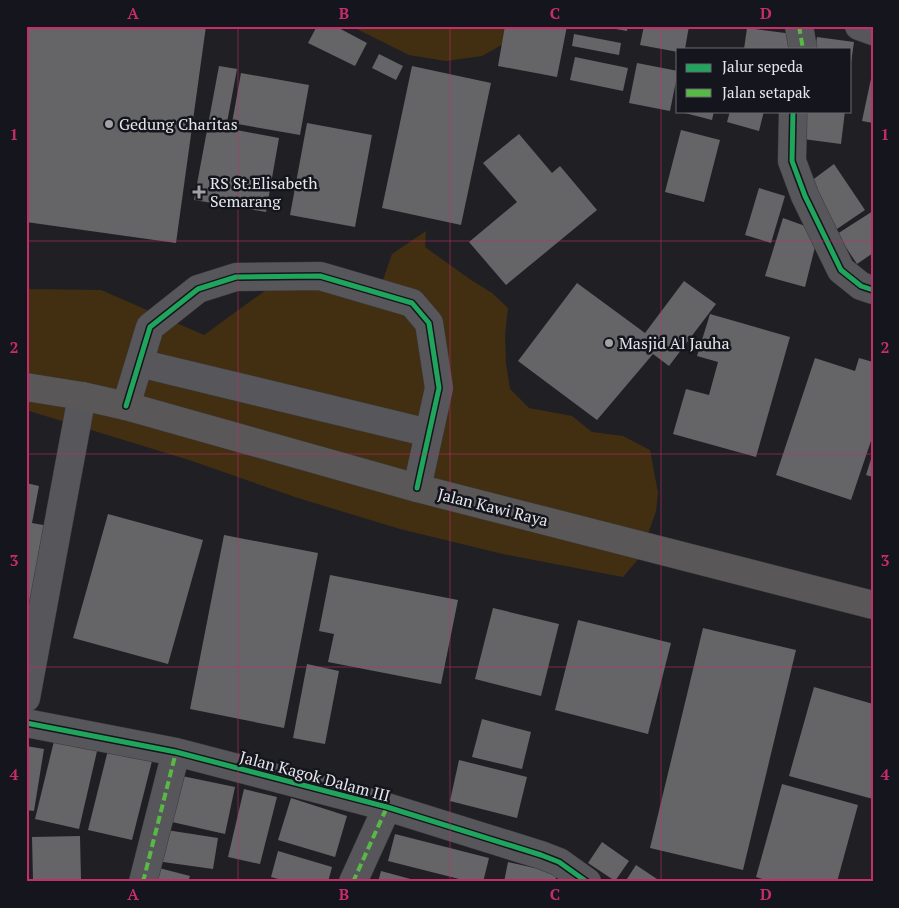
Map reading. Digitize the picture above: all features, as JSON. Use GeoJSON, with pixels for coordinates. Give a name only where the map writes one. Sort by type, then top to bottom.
{"type":"FeatureCollection","features":[{"type":"Feature","properties":{"kind":"main road","name":"Jalan Kawi Raya"},"geometry":{"type":"LineString","coordinates":[[26,387],[82,396],[126,406],[417,488],[873,605]]}},
{"type":"Feature","properties":{"kind":"street"},"geometry":{"type":"LineString","coordinates":[[799,26],[803,48]]}},
{"type":"Feature","properties":{"kind":"street"},"geometry":{"type":"LineString","coordinates":[[859,26],[873,31]]}},
{"type":"Feature","properties":{"kind":"street"},"geometry":{"type":"LineString","coordinates":[[793,112],[792,161],[805,196],[841,270],[861,286],[873,290]]}},
{"type":"Feature","properties":{"kind":"street"},"geometry":{"type":"LineString","coordinates":[[126,406],[150,327],[198,289],[236,277],[320,276],[412,303],[429,323],[439,388],[417,488]]}},
{"type":"Feature","properties":{"kind":"street"},"geometry":{"type":"LineString","coordinates":[[139,363],[429,433]]}},
{"type":"Feature","properties":{"kind":"street"},"geometry":{"type":"LineString","coordinates":[[26,698],[82,396]]}},
{"type":"Feature","properties":{"kind":"street","name":"Jalan Kagok Dalam III"},"geometry":{"type":"LineString","coordinates":[[26,723],[176,752],[387,807],[541,854],[559,862],[588,882]]}},
{"type":"Feature","properties":{"kind":"street"},"geometry":{"type":"LineString","coordinates":[[143,882],[176,752]]}},
{"type":"Feature","properties":{"kind":"street","name":"Jalan Kagok Dalam III"},"geometry":{"type":"LineString","coordinates":[[353,882],[387,807]]}},
{"type":"Feature","properties":{"kind":"shaded area"},"geometry":{"type":"Polygon","coordinates":[[[351,26],[517,26],[507,42],[482,56],[446,61],[409,55],[351,26]]]}},
{"type":"Feature","properties":{"kind":"shaded area"},"geometry":{"type":"Polygon","coordinates":[[[426,231],[425,247],[492,293],[508,308],[505,335],[506,363],[510,389],[529,408],[572,416],[592,432],[623,436],[650,450],[658,493],[656,511],[640,557],[623,577],[503,554],[400,529],[298,498],[189,460],[26,410],[26,289],[101,290],[204,335],[273,285],[354,294],[381,286],[392,254],[426,231]]]}},
{"type":"Feature","properties":{"kind":"building","name":"Gedung Charitas"},"geometry":{"type":"Polygon","coordinates":[[[26,26],[206,26],[176,243],[26,222],[26,26]]]}},
{"type":"Feature","properties":{"kind":"building"},"geometry":{"type":"Polygon","coordinates":[[[317,26],[335,26],[367,43],[355,66],[308,43],[317,26]]]}},
{"type":"Feature","properties":{"kind":"building"},"geometry":{"type":"Polygon","coordinates":[[[505,26],[567,26],[557,77],[498,66],[505,26]]]}},
{"type":"Feature","properties":{"kind":"building"},"geometry":{"type":"Polygon","coordinates":[[[599,26],[628,26],[627,31],[599,26]]]}},
{"type":"Feature","properties":{"kind":"building"},"geometry":{"type":"Polygon","coordinates":[[[644,26],[689,26],[685,48],[676,48],[676,52],[640,45],[644,26]]]}},
{"type":"Feature","properties":{"kind":"building"},"geometry":{"type":"Polygon","coordinates":[[[747,28],[793,34],[791,48],[744,48],[747,28]]]}},
{"type":"Feature","properties":{"kind":"building"},"geometry":{"type":"Polygon","coordinates":[[[574,34],[621,43],[619,55],[572,46],[574,34]]]}},
{"type":"Feature","properties":{"kind":"building"},"geometry":{"type":"Polygon","coordinates":[[[817,37],[854,42],[852,56],[852,48],[815,48],[817,37]]]}},
{"type":"Feature","properties":{"kind":"building"},"geometry":{"type":"Polygon","coordinates":[[[379,54],[403,66],[396,80],[372,68],[379,54]]]}},
{"type":"Feature","properties":{"kind":"building"},"geometry":{"type":"Polygon","coordinates":[[[575,57],[628,68],[623,91],[570,80],[575,57]]]}},
{"type":"Feature","properties":{"kind":"building"},"geometry":{"type":"Polygon","coordinates":[[[637,63],[676,71],[676,81],[670,111],[629,103],[637,63]]]}},
{"type":"Feature","properties":{"kind":"building"},"geometry":{"type":"Polygon","coordinates":[[[219,66],[237,69],[226,128],[279,138],[266,212],[194,200],[219,66]]]}},
{"type":"Feature","properties":{"kind":"building"},"geometry":{"type":"Polygon","coordinates":[[[412,66],[491,83],[461,225],[382,208],[412,66]]]}},
{"type":"Feature","properties":{"kind":"building"},"geometry":{"type":"Polygon","coordinates":[[[241,73],[309,85],[300,135],[232,123],[241,73]]]}},
{"type":"Feature","properties":{"kind":"building"},"geometry":{"type":"Polygon","coordinates":[[[873,74],[873,123],[862,121],[873,74]]]}},
{"type":"Feature","properties":{"kind":"building"},"geometry":{"type":"Polygon","coordinates":[[[681,112],[714,112],[712,120],[681,112]]]}},
{"type":"Feature","properties":{"kind":"building"},"geometry":{"type":"Polygon","coordinates":[[[730,112],[764,112],[759,131],[727,122],[730,112]]]}},
{"type":"Feature","properties":{"kind":"building"},"geometry":{"type":"Polygon","coordinates":[[[807,112],[845,112],[841,144],[803,139],[807,112]]]}},
{"type":"Feature","properties":{"kind":"building"},"geometry":{"type":"Polygon","coordinates":[[[307,123],[372,135],[355,227],[290,215],[307,123]]]}},
{"type":"Feature","properties":{"kind":"building"},"geometry":{"type":"Polygon","coordinates":[[[681,130],[720,140],[704,202],[665,192],[681,130]]]}},
{"type":"Feature","properties":{"kind":"building"},"geometry":{"type":"Polygon","coordinates":[[[519,134],[552,173],[560,166],[597,210],[506,285],[469,242],[517,202],[483,163],[519,134]]]}},
{"type":"Feature","properties":{"kind":"building"},"geometry":{"type":"Polygon","coordinates":[[[834,164],[865,210],[837,229],[807,184],[834,164]]]}},
{"type":"Feature","properties":{"kind":"building"},"geometry":{"type":"Polygon","coordinates":[[[759,188],[785,196],[771,243],[745,235],[759,188]]]}},
{"type":"Feature","properties":{"kind":"building"},"geometry":{"type":"Polygon","coordinates":[[[873,211],[873,253],[857,264],[837,234],[873,211]]]}},
{"type":"Feature","properties":{"kind":"building"},"geometry":{"type":"Polygon","coordinates":[[[783,218],[819,231],[805,287],[765,276],[783,218]]]}},
{"type":"Feature","properties":{"kind":"building","name":"Masjid Al Jauha"},"geometry":{"type":"Polygon","coordinates":[[[684,281],[716,304],[669,366],[653,354],[597,420],[518,361],[577,283],[645,333],[684,281]]]}},
{"type":"Feature","properties":{"kind":"building"},"geometry":{"type":"Polygon","coordinates":[[[710,314],[790,337],[756,457],[673,434],[686,389],[709,395],[718,362],[697,356],[710,314]]]}},
{"type":"Feature","properties":{"kind":"building"},"geometry":{"type":"Polygon","coordinates":[[[815,358],[855,371],[859,358],[873,362],[873,435],[851,500],[776,475],[815,358]]]}},
{"type":"Feature","properties":{"kind":"building"},"geometry":{"type":"Polygon","coordinates":[[[873,456],[873,477],[866,475],[873,456]]]}},
{"type":"Feature","properties":{"kind":"building"},"geometry":{"type":"Polygon","coordinates":[[[26,483],[39,486],[32,523],[49,526],[34,603],[26,601],[26,483]]]}},
{"type":"Feature","properties":{"kind":"building"},"geometry":{"type":"Polygon","coordinates":[[[108,514],[203,540],[168,664],[73,638],[108,514]]]}},
{"type":"Feature","properties":{"kind":"building"},"geometry":{"type":"Polygon","coordinates":[[[224,535],[318,553],[284,728],[190,709],[224,535]]]}},
{"type":"Feature","properties":{"kind":"building"},"geometry":{"type":"Polygon","coordinates":[[[330,575],[458,600],[441,684],[328,662],[334,634],[319,631],[330,575]]]}},
{"type":"Feature","properties":{"kind":"building"},"geometry":{"type":"Polygon","coordinates":[[[493,608],[559,624],[541,696],[475,679],[493,608]]]}},
{"type":"Feature","properties":{"kind":"building"},"geometry":{"type":"Polygon","coordinates":[[[578,620],[671,643],[648,734],[555,710],[578,620]]]}},
{"type":"Feature","properties":{"kind":"building"},"geometry":{"type":"Polygon","coordinates":[[[703,628],[796,650],[743,870],[650,848],[703,628]]]}},
{"type":"Feature","properties":{"kind":"building"},"geometry":{"type":"Polygon","coordinates":[[[307,664],[339,671],[325,744],[293,738],[307,664]]]}},
{"type":"Feature","properties":{"kind":"building"},"geometry":{"type":"Polygon","coordinates":[[[814,687],[873,704],[873,799],[789,776],[814,687]]]}},
{"type":"Feature","properties":{"kind":"building"},"geometry":{"type":"Polygon","coordinates":[[[482,719],[531,732],[522,769],[472,757],[482,719]]]}},
{"type":"Feature","properties":{"kind":"building"},"geometry":{"type":"Polygon","coordinates":[[[55,737],[98,747],[79,829],[35,819],[55,737]]]}},
{"type":"Feature","properties":{"kind":"building"},"geometry":{"type":"Polygon","coordinates":[[[26,746],[44,749],[34,811],[26,810],[26,746]]]}},
{"type":"Feature","properties":{"kind":"building"},"geometry":{"type":"Polygon","coordinates":[[[108,750],[152,761],[132,840],[88,830],[108,750]]]}},
{"type":"Feature","properties":{"kind":"building"},"geometry":{"type":"Polygon","coordinates":[[[459,760],[527,777],[517,818],[450,801],[459,760]]]}},
{"type":"Feature","properties":{"kind":"building"},"geometry":{"type":"Polygon","coordinates":[[[182,776],[235,787],[225,834],[172,822],[182,776]]]}},
{"type":"Feature","properties":{"kind":"building"},"geometry":{"type":"Polygon","coordinates":[[[782,784],[858,805],[837,882],[772,882],[756,877],[782,784]]]}},
{"type":"Feature","properties":{"kind":"building"},"geometry":{"type":"Polygon","coordinates":[[[244,789],[277,797],[260,864],[228,857],[244,789]]]}},
{"type":"Feature","properties":{"kind":"building"},"geometry":{"type":"Polygon","coordinates":[[[291,798],[347,816],[335,857],[278,840],[291,798]]]}},
{"type":"Feature","properties":{"kind":"building"},"geometry":{"type":"Polygon","coordinates":[[[160,829],[218,838],[213,869],[156,861],[160,829]]]}},
{"type":"Feature","properties":{"kind":"building"},"geometry":{"type":"Polygon","coordinates":[[[395,834],[489,858],[483,882],[471,882],[388,861],[395,834]]]}},
{"type":"Feature","properties":{"kind":"building"},"geometry":{"type":"Polygon","coordinates":[[[80,836],[81,879],[33,880],[32,837],[80,836]]]}},
{"type":"Feature","properties":{"kind":"building"},"geometry":{"type":"Polygon","coordinates":[[[602,842],[629,861],[615,881],[588,863],[602,842]]]}},
{"type":"Feature","properties":{"kind":"building"},"geometry":{"type":"Polygon","coordinates":[[[278,851],[332,867],[328,882],[289,882],[271,877],[278,851]]]}},
{"type":"Feature","properties":{"kind":"building"},"geometry":{"type":"Polygon","coordinates":[[[508,862],[557,873],[555,882],[504,882],[508,862]]]}},
{"type":"Feature","properties":{"kind":"building"},"geometry":{"type":"Polygon","coordinates":[[[636,865],[657,879],[655,882],[625,882],[636,865]]]}},
{"type":"Feature","properties":{"kind":"building"},"geometry":{"type":"Polygon","coordinates":[[[159,868],[190,876],[188,882],[155,882],[159,868]]]}},
{"type":"Feature","properties":{"kind":"building"},"geometry":{"type":"Polygon","coordinates":[[[381,871],[418,881],[418,882],[378,882],[381,871]]]}},
{"type":"Feature","properties":{"kind":"marked path"},"geometry":{"type":"LineString","coordinates":[[799,26],[803,48]]}},
{"type":"Feature","properties":{"kind":"marked path"},"geometry":{"type":"LineString","coordinates":[[143,882],[176,752]]}},
{"type":"Feature","properties":{"kind":"marked path"},"geometry":{"type":"LineString","coordinates":[[353,882],[387,807]]}},
{"type":"Feature","properties":{"kind":"cycle path"},"geometry":{"type":"LineString","coordinates":[[793,112],[792,161],[805,196],[841,270],[861,286],[873,290]]}},
{"type":"Feature","properties":{"kind":"cycle path"},"geometry":{"type":"LineString","coordinates":[[126,406],[150,327],[198,289],[236,277],[320,276],[412,303],[429,323],[439,388],[417,488]]}},
{"type":"Feature","properties":{"kind":"cycle path"},"geometry":{"type":"LineString","coordinates":[[26,723],[176,752],[387,807],[541,855],[559,862],[587,882]]}},
{"type":"Feature","properties":{"kind":"place","name":"Gedung Charitas"},"geometry":{"type":"Point","coordinates":[109,124]}},
{"type":"Feature","properties":{"kind":"place","name":"RS St.Elisabeth Semarang"},"geometry":{"type":"Point","coordinates":[199,192]}},
{"type":"Feature","properties":{"kind":"place","name":"Masjid Al Jauha"},"geometry":{"type":"Point","coordinates":[609,343]}}]}
